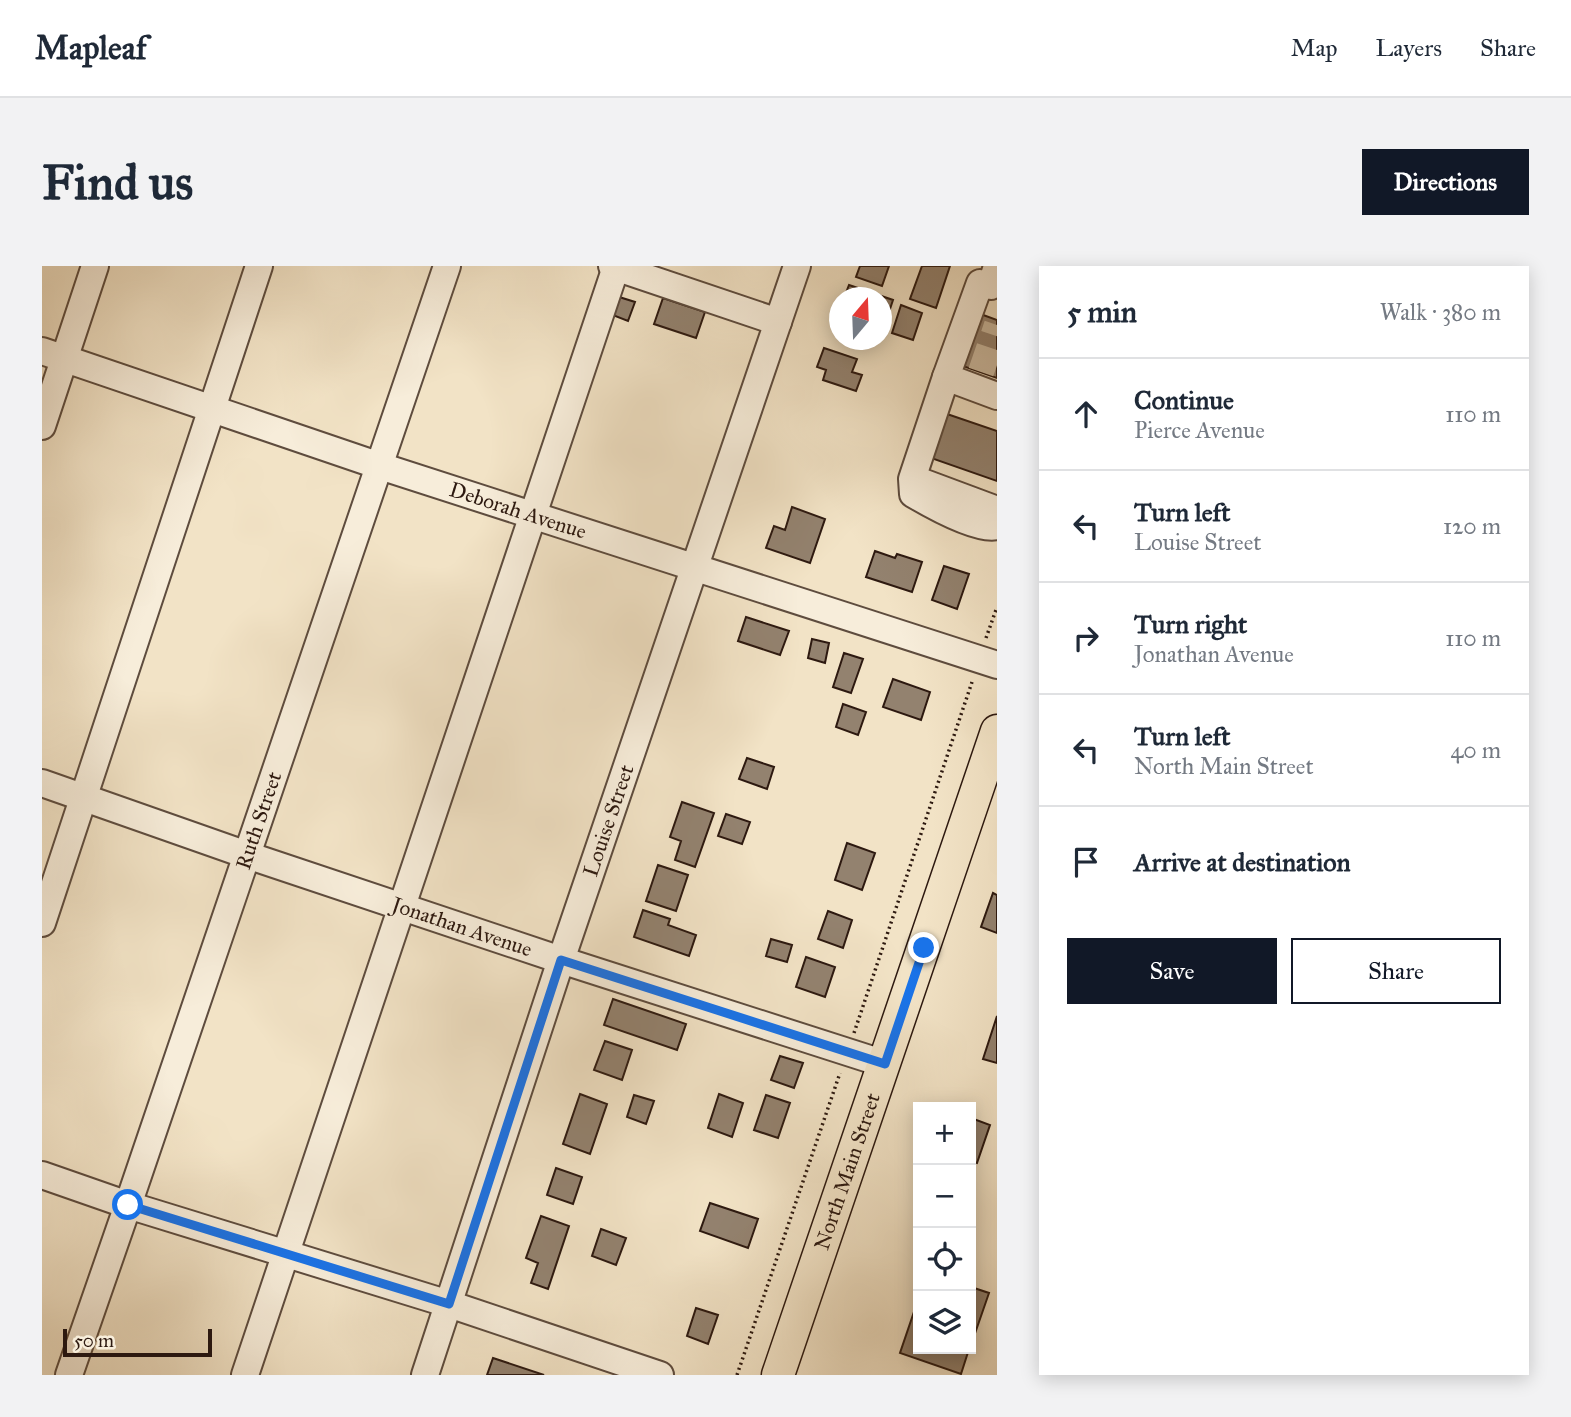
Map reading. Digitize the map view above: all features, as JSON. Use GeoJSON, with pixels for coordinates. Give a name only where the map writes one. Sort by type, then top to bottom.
{"type":"FeatureCollection","features":[{"type":"Feature","properties":{"kind":"main road","name":"North Main Street"},"geometry":{"type":"LineString","coordinates":[[778,1375],[997,730]]}},
{"type":"Feature","properties":{"kind":"street"},"geometry":{"type":"LineString","coordinates":[[42,426],[53,355],[95,266]]}},
{"type":"Feature","properties":{"kind":"street"},"geometry":{"type":"LineString","coordinates":[[42,923],[259,266]]}},
{"type":"Feature","properties":{"kind":"street","name":"Ruth Street"},"geometry":{"type":"LineString","coordinates":[[69,1375],[447,266]]}},
{"type":"Feature","properties":{"kind":"street","name":"Louise Street"},"geometry":{"type":"LineString","coordinates":[[425,1375],[561,960],[797,266]]}},
{"type":"Feature","properties":{"kind":"street"},"geometry":{"type":"LineString","coordinates":[[245,1375],[614,267],[778,322]]}},
{"type":"Feature","properties":{"kind":"street"},"geometry":{"type":"LineString","coordinates":[[995,280],[980,283],[912,479],[913,494],[931,505],[974,524],[992,528],[997,526]]}},
{"type":"Feature","properties":{"kind":"street","name":"Deborah Avenue"},"geometry":{"type":"LineString","coordinates":[[53,355],[380,466],[997,666]]}},
{"type":"Feature","properties":{"kind":"street"},"geometry":{"type":"LineString","coordinates":[[946,377],[984,386]]}},
{"type":"Feature","properties":{"kind":"street"},"geometry":{"type":"LineString","coordinates":[[912,479],[997,510]]}},
{"type":"Feature","properties":{"kind":"street","name":"Jonathan Avenue"},"geometry":{"type":"LineString","coordinates":[[42,783],[402,907],[885,1064]]}},
{"type":"Feature","properties":{"kind":"street"},"geometry":{"type":"LineString","coordinates":[[42,1175],[128,1205],[449,1304],[660,1375]]}},
{"type":"Feature","properties":{"kind":"path"},"geometry":{"type":"LineString","coordinates":[[986,637],[997,607]]}},
{"type":"Feature","properties":{"kind":"building"},"geometry":{"type":"Polygon","coordinates":[[[860,266],[889,266],[882,286],[856,277],[860,266]]]}},
{"type":"Feature","properties":{"kind":"building"},"geometry":{"type":"Polygon","coordinates":[[[922,266],[950,266],[936,308],[910,299],[922,266]]]}},
{"type":"Feature","properties":{"kind":"building"},"geometry":{"type":"Polygon","coordinates":[[[616,296],[635,302],[628,321],[610,314],[616,296]]]}},
{"type":"Feature","properties":{"kind":"building"},"geometry":{"type":"Polygon","coordinates":[[[663,298],[705,312],[696,338],[654,324],[663,298]]]}},
{"type":"Feature","properties":{"kind":"building"},"geometry":{"type":"Polygon","coordinates":[[[901,305],[922,313],[913,340],[892,333],[901,305]]]}},
{"type":"Feature","properties":{"kind":"building"},"geometry":{"type":"Polygon","coordinates":[[[975,312],[997,320],[997,378],[957,364],[975,312]]]}},
{"type":"Feature","properties":{"kind":"building"},"geometry":{"type":"Polygon","coordinates":[[[824,348],[857,359],[852,372],[862,375],[856,391],[823,380],[826,370],[817,367],[824,348]]]}},
{"type":"Feature","properties":{"kind":"building"},"geometry":{"type":"Polygon","coordinates":[[[947,414],[997,431],[997,481],[931,458],[947,414]]]}},
{"type":"Feature","properties":{"kind":"building"},"geometry":{"type":"Polygon","coordinates":[[[792,507],[825,519],[810,563],[766,548],[774,526],[785,530],[792,507]]]}},
{"type":"Feature","properties":{"kind":"building"},"geometry":{"type":"Polygon","coordinates":[[[875,551],[895,558],[897,554],[922,562],[912,592],[866,577],[875,551]]]}},
{"type":"Feature","properties":{"kind":"building"},"geometry":{"type":"Polygon","coordinates":[[[944,566],[969,574],[957,609],[932,600],[944,566]]]}},
{"type":"Feature","properties":{"kind":"building"},"geometry":{"type":"Polygon","coordinates":[[[746,617],[789,631],[780,655],[738,641],[746,617]]]}},
{"type":"Feature","properties":{"kind":"building"},"geometry":{"type":"Polygon","coordinates":[[[812,639],[829,643],[825,663],[808,658],[812,639]]]}},
{"type":"Feature","properties":{"kind":"building"},"geometry":{"type":"Polygon","coordinates":[[[844,653],[863,659],[851,693],[833,687],[844,653]]]}},
{"type":"Feature","properties":{"kind":"building"},"geometry":{"type":"Polygon","coordinates":[[[893,679],[930,692],[921,720],[883,707],[893,679]]]}},
{"type":"Feature","properties":{"kind":"building"},"geometry":{"type":"Polygon","coordinates":[[[843,704],[866,712],[858,735],[836,727],[843,704]]]}},
{"type":"Feature","properties":{"kind":"building"},"geometry":{"type":"Polygon","coordinates":[[[747,758],[774,767],[767,789],[739,779],[747,758]]]}},
{"type":"Feature","properties":{"kind":"building"},"geometry":{"type":"Polygon","coordinates":[[[682,802],[714,813],[695,867],[675,860],[681,841],[670,837],[682,802]]]}},
{"type":"Feature","properties":{"kind":"building"},"geometry":{"type":"Polygon","coordinates":[[[726,814],[750,822],[742,844],[718,836],[726,814]]]}},
{"type":"Feature","properties":{"kind":"building"},"geometry":{"type":"Polygon","coordinates":[[[847,843],[875,853],[862,890],[835,880],[847,843]]]}},
{"type":"Feature","properties":{"kind":"building"},"geometry":{"type":"Polygon","coordinates":[[[658,865],[688,875],[676,911],[646,901],[658,865]]]}},
{"type":"Feature","properties":{"kind":"building"},"geometry":{"type":"Polygon","coordinates":[[[993,893],[997,895],[997,933],[981,927],[993,893]]]}},
{"type":"Feature","properties":{"kind":"building"},"geometry":{"type":"Polygon","coordinates":[[[643,910],[670,919],[668,925],[696,935],[689,956],[634,937],[643,910]]]}},
{"type":"Feature","properties":{"kind":"building"},"geometry":{"type":"Polygon","coordinates":[[[828,911],[852,920],[843,948],[818,939],[828,911]]]}},
{"type":"Feature","properties":{"kind":"building"},"geometry":{"type":"Polygon","coordinates":[[[771,939],[792,945],[787,962],[766,956],[771,939]]]}},
{"type":"Feature","properties":{"kind":"building"},"geometry":{"type":"Polygon","coordinates":[[[806,957],[835,967],[825,997],[796,987],[806,957]]]}},
{"type":"Feature","properties":{"kind":"building"},"geometry":{"type":"Polygon","coordinates":[[[613,999],[686,1024],[677,1050],[604,1025],[613,999]]]}},
{"type":"Feature","properties":{"kind":"building"},"geometry":{"type":"Polygon","coordinates":[[[997,1016],[997,1063],[983,1059],[997,1016]]]}},
{"type":"Feature","properties":{"kind":"building"},"geometry":{"type":"Polygon","coordinates":[[[605,1041],[632,1050],[622,1080],[594,1070],[605,1041]]]}},
{"type":"Feature","properties":{"kind":"building"},"geometry":{"type":"Polygon","coordinates":[[[780,1056],[803,1063],[794,1088],[771,1080],[780,1056]]]}},
{"type":"Feature","properties":{"kind":"building"},"geometry":{"type":"Polygon","coordinates":[[[580,1094],[607,1104],[590,1154],[563,1144],[580,1094]]]}},
{"type":"Feature","properties":{"kind":"building"},"geometry":{"type":"Polygon","coordinates":[[[719,1094],[743,1103],[732,1137],[708,1128],[719,1094]]]}},
{"type":"Feature","properties":{"kind":"building"},"geometry":{"type":"Polygon","coordinates":[[[634,1095],[654,1101],[646,1124],[627,1117],[634,1095]]]}},
{"type":"Feature","properties":{"kind":"building"},"geometry":{"type":"Polygon","coordinates":[[[766,1095],[790,1103],[778,1138],[754,1130],[766,1095]]]}},
{"type":"Feature","properties":{"kind":"building"},"geometry":{"type":"Polygon","coordinates":[[[976,1120],[990,1125],[976,1163],[976,1120]]]}},
{"type":"Feature","properties":{"kind":"building"},"geometry":{"type":"Polygon","coordinates":[[[556,1168],[582,1177],[573,1204],[547,1195],[556,1168]]]}},
{"type":"Feature","properties":{"kind":"building"},"geometry":{"type":"Polygon","coordinates":[[[710,1203],[758,1219],[748,1248],[700,1231],[710,1203]]]}},
{"type":"Feature","properties":{"kind":"building"},"geometry":{"type":"Polygon","coordinates":[[[541,1216],[569,1226],[548,1289],[531,1283],[538,1263],[526,1258],[541,1216]]]}},
{"type":"Feature","properties":{"kind":"building"},"geometry":{"type":"Polygon","coordinates":[[[601,1229],[626,1238],[616,1265],[592,1256],[601,1229]]]}},
{"type":"Feature","properties":{"kind":"building"},"geometry":{"type":"Polygon","coordinates":[[[976,1289],[989,1293],[976,1331],[976,1289]]]}},
{"type":"Feature","properties":{"kind":"building"},"geometry":{"type":"Polygon","coordinates":[[[696,1308],[718,1315],[708,1344],[687,1336],[696,1308]]]}},
{"type":"Feature","properties":{"kind":"building"},"geometry":{"type":"Polygon","coordinates":[[[913,1315],[913,1354],[967,1354],[961,1374],[900,1353],[913,1315]]]}},
{"type":"Feature","properties":{"kind":"building"},"geometry":{"type":"Polygon","coordinates":[[[493,1358],[544,1375],[487,1375],[493,1358]]]}},
{"type":"Feature","properties":{"kind":"tunnel"},"geometry":{"type":"LineString","coordinates":[[981,372],[997,325]]}},
{"type":"Feature","properties":{"kind":"route"},"geometry":{"type":"LineString","coordinates":[[128,1205],[449,1304],[561,960],[885,1064],[924,948]]}}]}
